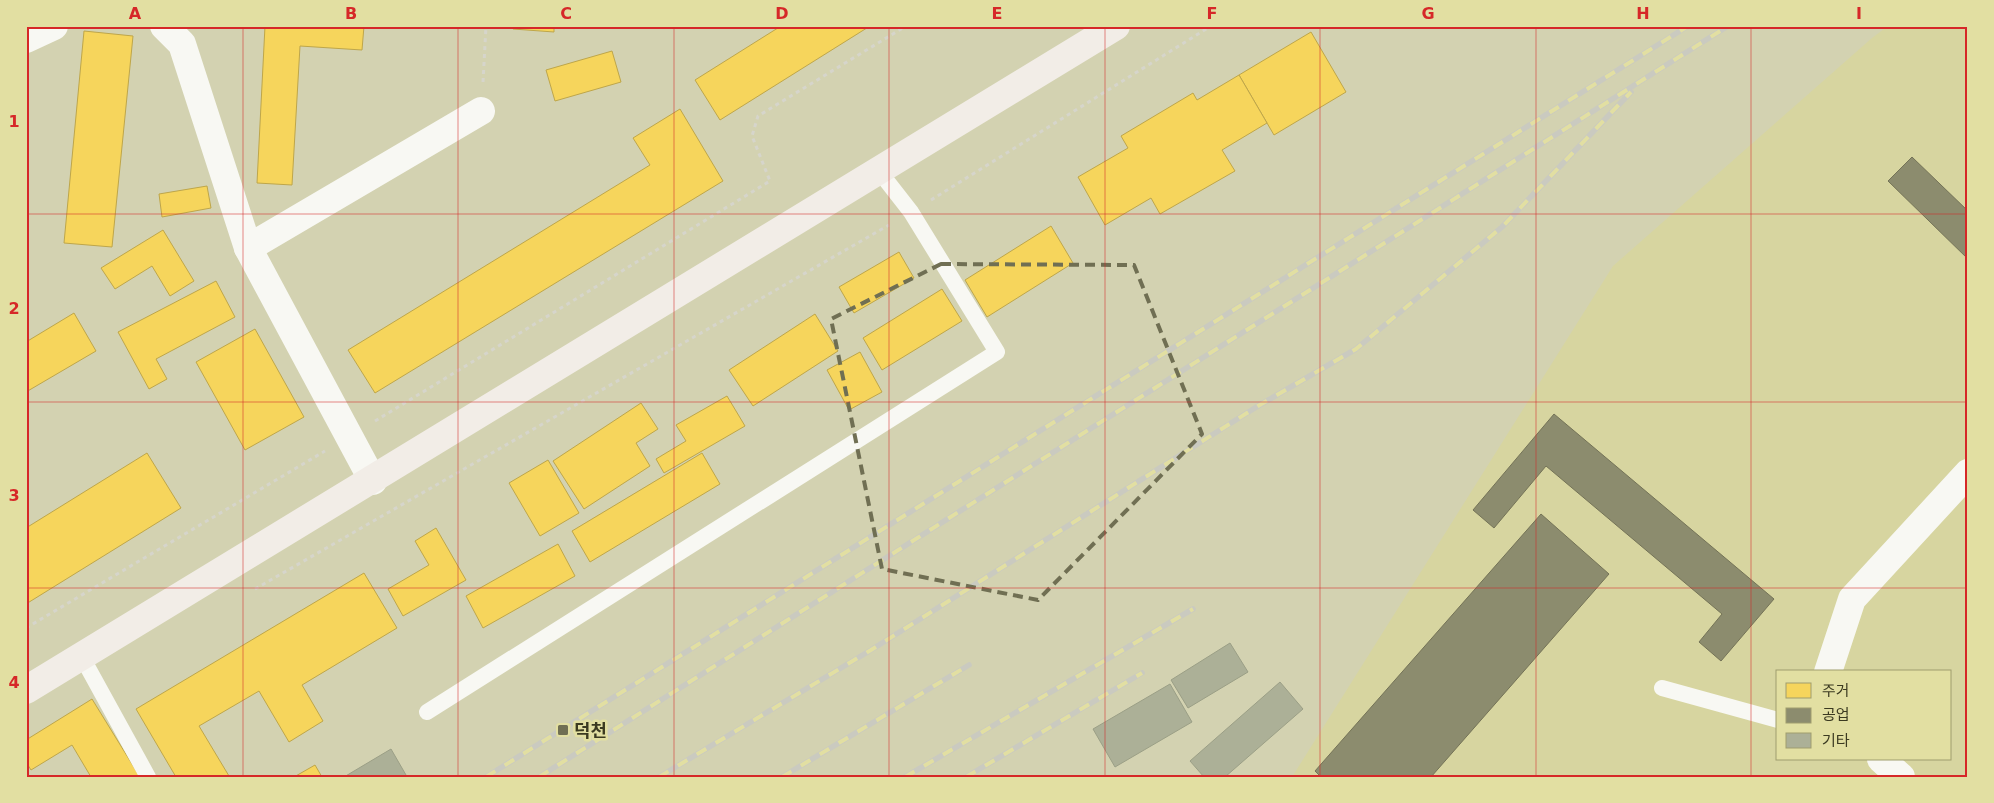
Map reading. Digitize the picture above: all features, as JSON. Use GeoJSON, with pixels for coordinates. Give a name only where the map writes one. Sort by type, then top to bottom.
{"type":"FeatureCollection","features":[{"type":"Feature","properties":{"kind":"main road"},"geometry":{"type":"LineString","coordinates":[[26,690],[373,481],[1116,26]]}},
{"type":"Feature","properties":{"kind":"street"},"geometry":{"type":"LineString","coordinates":[[26,39],[54,26]]}},
{"type":"Feature","properties":{"kind":"street"},"geometry":{"type":"LineString","coordinates":[[164,26],[182,44],[248,248],[373,481]]}},
{"type":"Feature","properties":{"kind":"street"},"geometry":{"type":"LineString","coordinates":[[248,248],[482,110]]}},
{"type":"Feature","properties":{"kind":"street"},"geometry":{"type":"LineString","coordinates":[[1829,670],[1852,599],[1968,473]]}},
{"type":"Feature","properties":{"kind":"street"},"geometry":{"type":"LineString","coordinates":[[1882,760],[1901,777]]}},
{"type":"Feature","properties":{"kind":"lane"},"geometry":{"type":"LineString","coordinates":[[427,712],[997,352],[911,212],[879,172]]}},
{"type":"Feature","properties":{"kind":"lane"},"geometry":{"type":"LineString","coordinates":[[82,657],[148,777]]}},
{"type":"Feature","properties":{"kind":"lane"},"geometry":{"type":"LineString","coordinates":[[1662,688],[1776,719]]}},
{"type":"Feature","properties":{"kind":"path"},"geometry":{"type":"LineString","coordinates":[[482,110],[486,26]]}},
{"type":"Feature","properties":{"kind":"path"},"geometry":{"type":"LineString","coordinates":[[26,628],[348,437],[770,181],[752,136],[758,116],[906,26]]}},
{"type":"Feature","properties":{"kind":"path"},"geometry":{"type":"LineString","coordinates":[[249,592],[911,212],[1211,26]]}},
{"type":"Feature","properties":{"kind":"highlighted area"},"geometry":{"type":"Polygon","coordinates":[[[941,264],[1134,265],[1202,434],[1038,600],[882,569],[831,319],[941,264]]]}},
{"type":"Feature","properties":{"kind":"shaded area"},"geometry":{"type":"Polygon","coordinates":[[[1888,26],[1968,26],[1968,777],[1292,777],[1613,266],[1888,26]]]}},
{"type":"Feature","properties":{"kind":"building: 주거"},"geometry":{"type":"Polygon","coordinates":[[[265,26],[364,26],[362,50],[300,46],[292,185],[257,183],[265,26]]]}},
{"type":"Feature","properties":{"kind":"building: 주거"},"geometry":{"type":"Polygon","coordinates":[[[513,26],[554,26],[554,32],[513,29],[513,26]]]}},
{"type":"Feature","properties":{"kind":"building: 주거"},"geometry":{"type":"Polygon","coordinates":[[[781,26],[870,26],[720,120],[695,80],[781,26]]]}},
{"type":"Feature","properties":{"kind":"building: 주거"},"geometry":{"type":"Polygon","coordinates":[[[84,31],[133,36],[112,247],[64,243],[84,31]]]}},
{"type":"Feature","properties":{"kind":"building: 주거"},"geometry":{"type":"Polygon","coordinates":[[[1311,32],[1346,92],[1274,135],[1239,75],[1311,32]]]}},
{"type":"Feature","properties":{"kind":"building: 주거"},"geometry":{"type":"Polygon","coordinates":[[[612,51],[621,82],[555,101],[546,70],[612,51]]]}},
{"type":"Feature","properties":{"kind":"building: 주거"},"geometry":{"type":"Polygon","coordinates":[[[1239,75],[1267,123],[1222,150],[1235,171],[1160,214],[1151,198],[1105,225],[1078,177],[1128,148],[1121,136],[1193,93],[1197,100],[1239,75]]]}},
{"type":"Feature","properties":{"kind":"building: 주거"},"geometry":{"type":"Polygon","coordinates":[[[680,109],[723,181],[375,393],[348,350],[650,165],[633,138],[680,109]]]}},
{"type":"Feature","properties":{"kind":"building: 주거"},"geometry":{"type":"Polygon","coordinates":[[[207,186],[211,208],[162,217],[159,194],[207,186]]]}},
{"type":"Feature","properties":{"kind":"building: 주거"},"geometry":{"type":"Polygon","coordinates":[[[1051,226],[1073,263],[987,317],[965,280],[1051,226]]]}},
{"type":"Feature","properties":{"kind":"building: 주거"},"geometry":{"type":"Polygon","coordinates":[[[163,230],[194,281],[170,296],[152,266],[115,289],[101,268],[163,230]]]}},
{"type":"Feature","properties":{"kind":"building: 주거"},"geometry":{"type":"Polygon","coordinates":[[[899,252],[914,278],[854,313],[839,287],[899,252]]]}},
{"type":"Feature","properties":{"kind":"building: 주거"},"geometry":{"type":"Polygon","coordinates":[[[216,281],[235,317],[156,359],[167,379],[149,389],[118,332],[216,281]]]}},
{"type":"Feature","properties":{"kind":"building: 주거"},"geometry":{"type":"Polygon","coordinates":[[[942,289],[962,321],[882,370],[863,338],[942,289]]]}},
{"type":"Feature","properties":{"kind":"building: 주거"},"geometry":{"type":"Polygon","coordinates":[[[74,313],[96,351],[26,392],[26,342],[74,313]]]}},
{"type":"Feature","properties":{"kind":"building: 주거"},"geometry":{"type":"Polygon","coordinates":[[[815,314],[838,351],[753,406],[729,370],[815,314]]]}},
{"type":"Feature","properties":{"kind":"building: 주거"},"geometry":{"type":"Polygon","coordinates":[[[255,329],[304,417],[245,450],[196,362],[255,329]]]}},
{"type":"Feature","properties":{"kind":"building: 주거"},"geometry":{"type":"Polygon","coordinates":[[[860,352],[882,392],[849,410],[827,370],[860,352]]]}},
{"type":"Feature","properties":{"kind":"building: 주거"},"geometry":{"type":"Polygon","coordinates":[[[727,396],[745,426],[664,473],[656,459],[686,441],[676,425],[727,396]]]}},
{"type":"Feature","properties":{"kind":"building: 주거"},"geometry":{"type":"Polygon","coordinates":[[[641,403],[658,429],[636,443],[650,466],[584,509],[553,461],[641,403]]]}},
{"type":"Feature","properties":{"kind":"building: 주거"},"geometry":{"type":"Polygon","coordinates":[[[147,453],[181,508],[26,604],[26,528],[147,453]]]}},
{"type":"Feature","properties":{"kind":"building: 주거"},"geometry":{"type":"Polygon","coordinates":[[[702,453],[720,484],[590,562],[572,531],[702,453]]]}},
{"type":"Feature","properties":{"kind":"building: 주거"},"geometry":{"type":"Polygon","coordinates":[[[548,460],[579,513],[540,536],[509,483],[548,460]]]}},
{"type":"Feature","properties":{"kind":"building: 주거"},"geometry":{"type":"Polygon","coordinates":[[[436,528],[466,580],[403,616],[388,589],[429,565],[415,541],[436,528]]]}},
{"type":"Feature","properties":{"kind":"building: 주거"},"geometry":{"type":"Polygon","coordinates":[[[558,544],[575,576],[483,628],[466,596],[558,544]]]}},
{"type":"Feature","properties":{"kind":"building: 주거"},"geometry":{"type":"Polygon","coordinates":[[[364,573],[397,628],[302,685],[323,721],[289,742],[259,691],[199,726],[229,776],[176,777],[136,709],[364,573]]]}},
{"type":"Feature","properties":{"kind":"building: 주거"},"geometry":{"type":"Polygon","coordinates":[[[92,699],[140,777],[91,777],[72,745],[31,770],[26,762],[26,740],[92,699]]]}},
{"type":"Feature","properties":{"kind":"building: 주거"},"geometry":{"type":"Polygon","coordinates":[[[315,765],[322,777],[294,777],[315,765]]]}},
{"type":"Feature","properties":{"kind":"building: 공업"},"geometry":{"type":"Polygon","coordinates":[[[1912,157],[1968,211],[1968,259],[1888,181],[1912,157]]]}},
{"type":"Feature","properties":{"kind":"building: 공업"},"geometry":{"type":"Polygon","coordinates":[[[1554,414],[1774,599],[1721,661],[1699,642],[1722,614],[1546,466],[1494,528],[1473,510],[1554,414]]]}},
{"type":"Feature","properties":{"kind":"building: 공업"},"geometry":{"type":"Polygon","coordinates":[[[1541,514],[1609,574],[1431,777],[1321,777],[1315,771],[1541,514]]]}},
{"type":"Feature","properties":{"kind":"building: 기타"},"geometry":{"type":"Polygon","coordinates":[[[1230,643],[1248,672],[1188,708],[1171,680],[1230,643]]]}},
{"type":"Feature","properties":{"kind":"building: 기타"},"geometry":{"type":"Polygon","coordinates":[[[1280,682],[1303,709],[1225,777],[1204,777],[1190,761],[1280,682]]]}},
{"type":"Feature","properties":{"kind":"building: 기타"},"geometry":{"type":"Polygon","coordinates":[[[1170,684],[1192,722],[1115,767],[1093,729],[1170,684]]]}},
{"type":"Feature","properties":{"kind":"building: 기타"},"geometry":{"type":"Polygon","coordinates":[[[391,749],[406,775],[404,777],[344,777],[391,749]]]}},
{"type":"Feature","properties":{"kind":"railway"},"geometry":{"type":"LineString","coordinates":[[486,777],[1688,26]]}},
{"type":"Feature","properties":{"kind":"railway"},"geometry":{"type":"LineString","coordinates":[[539,777],[1728,26]]}},
{"type":"Feature","properties":{"kind":"railway"},"geometry":{"type":"LineString","coordinates":[[659,777],[871,650],[1258,406],[1356,349],[1502,227],[1631,92]]}},
{"type":"Feature","properties":{"kind":"railway"},"geometry":{"type":"LineString","coordinates":[[905,777],[1193,609]]}},
{"type":"Feature","properties":{"kind":"railway"},"geometry":{"type":"LineString","coordinates":[[782,777],[969,665]]}},
{"type":"Feature","properties":{"kind":"railway"},"geometry":{"type":"LineString","coordinates":[[966,777],[1142,673]]}},
{"type":"Feature","properties":{"kind":"place","name":"덕천"},"geometry":{"type":"Point","coordinates":[563,730]}}]}
